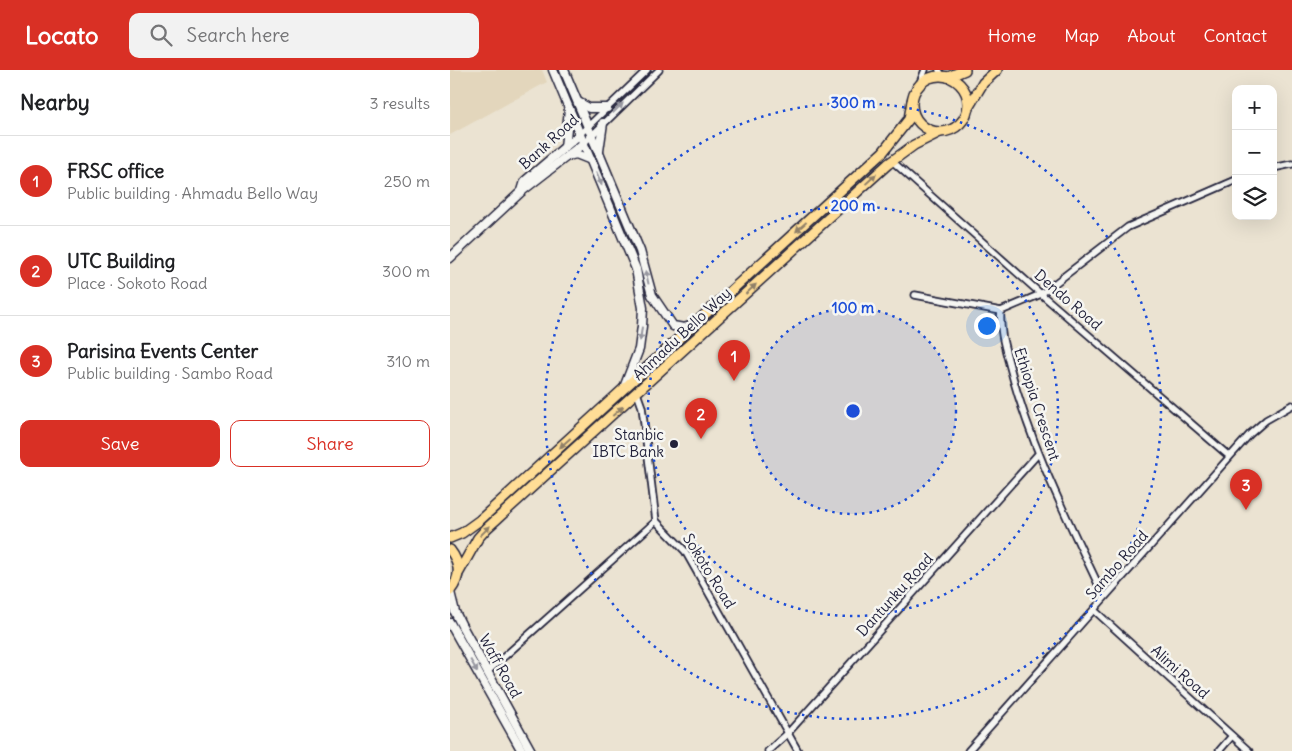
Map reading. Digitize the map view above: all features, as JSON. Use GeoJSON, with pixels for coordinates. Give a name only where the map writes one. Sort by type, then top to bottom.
{"type":"FeatureCollection","features":[{"type":"Feature","properties":{"kind":"main road"},"geometry":{"type":"LineString","coordinates":[[965,70],[927,79],[919,85],[912,101],[913,109],[920,123],[926,128],[940,132],[951,130],[960,124],[983,83],[997,70]]}},
{"type":"Feature","properties":{"kind":"main road"},"geometry":{"type":"LineString","coordinates":[[943,74],[955,80],[964,90],[968,103],[967,110]]}},
{"type":"Feature","properties":{"kind":"main road","name":"Ahmadu Bello Way"},"geometry":{"type":"LineString","coordinates":[[450,538],[462,533],[480,520],[884,152],[909,118],[912,101]]}},
{"type":"Feature","properties":{"kind":"main road","name":"Ahmadu Bello Way"},"geometry":{"type":"LineString","coordinates":[[450,591],[456,584],[459,572],[478,538],[487,528],[638,394],[892,161],[940,132]]}},
{"type":"Feature","properties":{"kind":"main road"},"geometry":{"type":"LineString","coordinates":[[450,550],[458,564],[459,572]]}},
{"type":"Feature","properties":{"kind":"street"},"geometry":{"type":"LineString","coordinates":[[553,70],[636,269],[643,308],[639,349],[629,379],[617,396]]}},
{"type":"Feature","properties":{"kind":"street"},"geometry":{"type":"LineString","coordinates":[[564,70],[640,252],[649,287],[656,303],[674,326],[684,328],[699,321]]}},
{"type":"Feature","properties":{"kind":"street","name":"Bank Road"},"geometry":{"type":"LineString","coordinates":[[450,258],[522,191],[525,181],[580,134],[647,70]]}},
{"type":"Feature","properties":{"kind":"street","name":"Bank Road"},"geometry":{"type":"LineString","coordinates":[[584,142],[659,70]]}},
{"type":"Feature","properties":{"kind":"street"},"geometry":{"type":"LineString","coordinates":[[919,85],[925,70]]}},
{"type":"Feature","properties":{"kind":"street"},"geometry":{"type":"LineString","coordinates":[[578,102],[589,108],[607,108]]}},
{"type":"Feature","properties":{"kind":"street"},"geometry":{"type":"LineString","coordinates":[[565,147],[569,109]]}},
{"type":"Feature","properties":{"kind":"street"},"geometry":{"type":"LineString","coordinates":[[599,153],[603,123]]}},
{"type":"Feature","properties":{"kind":"street"},"geometry":{"type":"LineString","coordinates":[[522,191],[584,142]]}},
{"type":"Feature","properties":{"kind":"street"},"geometry":{"type":"LineString","coordinates":[[568,156],[576,154],[591,160]]}},
{"type":"Feature","properties":{"kind":"street","name":"Dendo Road"},"geometry":{"type":"LineString","coordinates":[[892,161],[1041,294],[1229,456]]}},
{"type":"Feature","properties":{"kind":"street"},"geometry":{"type":"LineString","coordinates":[[1277,167],[1292,164]]}},
{"type":"Feature","properties":{"kind":"street"},"geometry":{"type":"LineString","coordinates":[[915,295],[1001,311],[1041,294],[1128,227],[1232,182]]}},
{"type":"Feature","properties":{"kind":"street","name":"Ethiopia Crescent"},"geometry":{"type":"LineString","coordinates":[[1001,311],[1000,325],[1017,392],[1038,454],[1104,597]]}},
{"type":"Feature","properties":{"kind":"street"},"geometry":{"type":"LineString","coordinates":[[487,672],[656,521],[642,407],[638,394]]}},
{"type":"Feature","properties":{"kind":"street","name":"Sambo Road"},"geometry":{"type":"LineString","coordinates":[[968,751],[1229,456],[1266,420],[1292,405]]}},
{"type":"Feature","properties":{"kind":"street","name":"Dantunku Road"},"geometry":{"type":"LineString","coordinates":[[768,751],[788,733],[1038,454]]}},
{"type":"Feature","properties":{"kind":"street","name":"Sokoto Road"},"geometry":{"type":"LineString","coordinates":[[656,521],[686,551],[798,751]]}},
{"type":"Feature","properties":{"kind":"street","name":"Waff Road"},"geometry":{"type":"LineString","coordinates":[[450,591],[455,612],[531,751]]}},
{"type":"Feature","properties":{"kind":"street","name":"Alimi Road"},"geometry":{"type":"LineString","coordinates":[[1094,610],[1249,751]]}},
{"type":"Feature","properties":{"kind":"street","name":"Waff Road"},"geometry":{"type":"LineString","coordinates":[[450,623],[522,751]]}},
{"type":"Feature","properties":{"kind":"street"},"geometry":{"type":"LineString","coordinates":[[1219,751],[1232,736]]}},
{"type":"Feature","properties":{"kind":"shaded area"},"geometry":{"type":"Polygon","coordinates":[[[450,70],[542,70],[547,82],[450,135],[450,70]]]}},
{"type":"Feature","properties":{"kind":"place","name":"FRSC office"},"geometry":{"type":"Point","coordinates":[734,381]}},
{"type":"Feature","properties":{"kind":"place","name":"UTC Building"},"geometry":{"type":"Point","coordinates":[701,439]}},
{"type":"Feature","properties":{"kind":"place","name":"Stanbic IBTC Bank"},"geometry":{"type":"Point","coordinates":[674,444]}},
{"type":"Feature","properties":{"kind":"place","name":"Parisina Events Center"},"geometry":{"type":"Point","coordinates":[1246,510]}}]}
